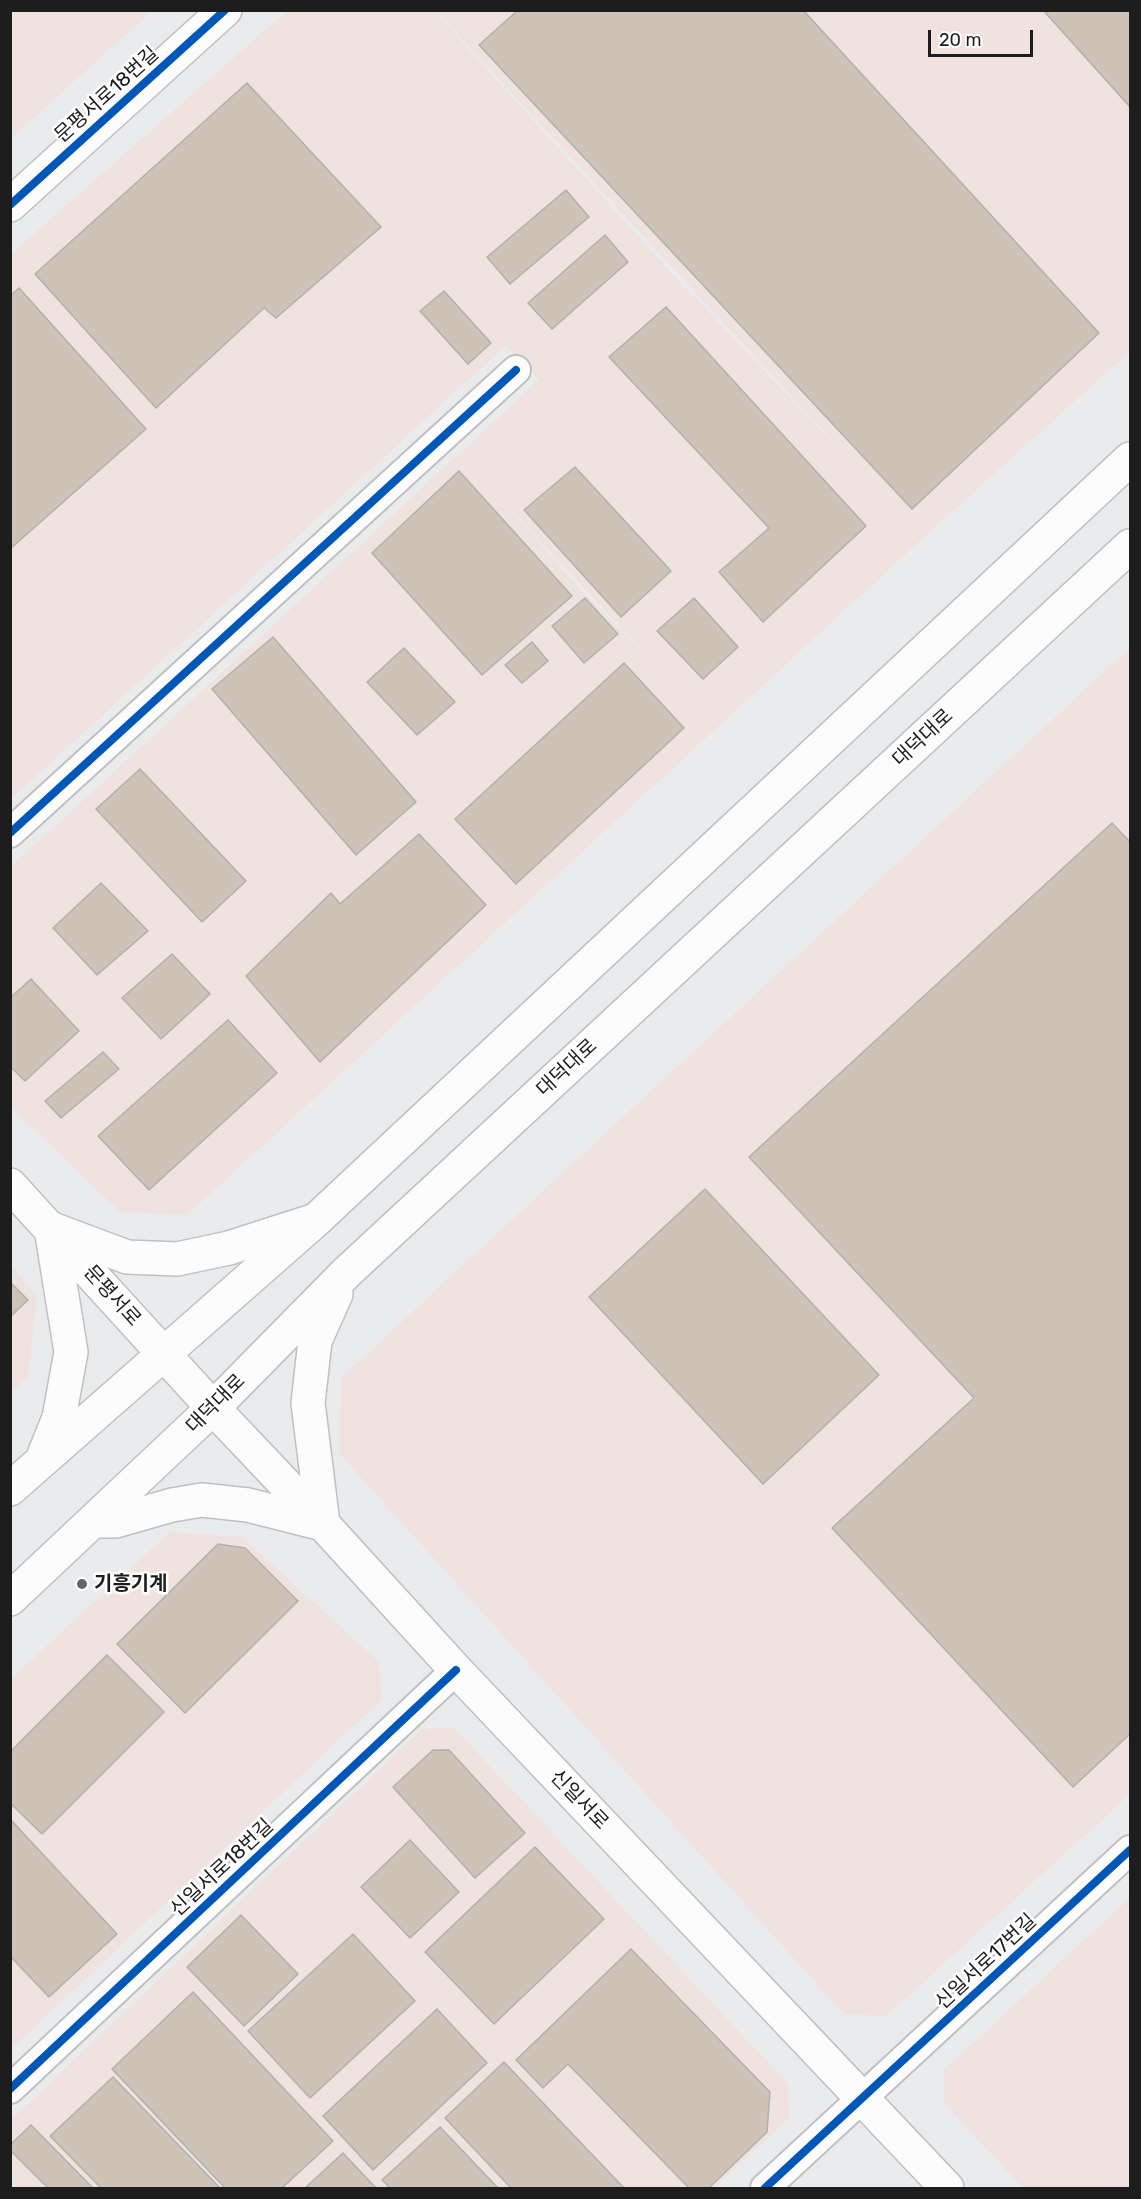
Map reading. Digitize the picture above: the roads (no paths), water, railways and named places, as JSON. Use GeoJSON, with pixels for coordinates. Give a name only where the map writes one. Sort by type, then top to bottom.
{"type":"FeatureCollection","features":[{"type":"Feature","properties":{"kind":"main road","name":"문평서로18번길"},"geometry":{"type":"LineString","coordinates":[[10,205],[225,10]]}},
{"type":"Feature","properties":{"kind":"main road"},"geometry":{"type":"LineString","coordinates":[[10,1489],[316,1220],[1131,459]]}},
{"type":"Feature","properties":{"kind":"main road","name":"대덕대로"},"geometry":{"type":"LineString","coordinates":[[10,1599],[213,1408],[346,1273],[1131,546]]}},
{"type":"Feature","properties":{"kind":"main road","name":"문평서로"},"geometry":{"type":"LineString","coordinates":[[10,1185],[213,1408]]}},
{"type":"Feature","properties":{"kind":"main road"},"geometry":{"type":"LineString","coordinates":[[51,1228],[127,1257],[177,1259],[229,1248],[316,1220]]}},
{"type":"Feature","properties":{"kind":"main road"},"geometry":{"type":"LineString","coordinates":[[43,1459],[59,1418],[71,1352],[51,1228]]}},
{"type":"Feature","properties":{"kind":"main road"},"geometry":{"type":"LineString","coordinates":[[95,1521],[116,1521],[172,1505],[202,1500],[248,1505],[323,1524],[308,1403],[315,1341],[346,1273]]}},
{"type":"Feature","properties":{"kind":"main road","name":"신일서로"},"geometry":{"type":"LineString","coordinates":[[213,1408],[323,1524],[456,1671],[947,2188]]}},
{"type":"Feature","properties":{"kind":"street"},"geometry":{"type":"LineString","coordinates":[[10,833],[516,370]]}},
{"type":"Feature","properties":{"kind":"street","name":"신일서로18번길"},"geometry":{"type":"LineString","coordinates":[[10,2089],[456,1671]]}},
{"type":"Feature","properties":{"kind":"street","name":"신일서로17번길"},"geometry":{"type":"LineString","coordinates":[[863,2098],[1131,1850]]}},
{"type":"Feature","properties":{"kind":"street"},"geometry":{"type":"LineString","coordinates":[[765,2188],[863,2098]]}},
{"type":"Feature","properties":{"kind":"place","name":"기흥기계"},"geometry":{"type":"Point","coordinates":[82,1584]}}]}
